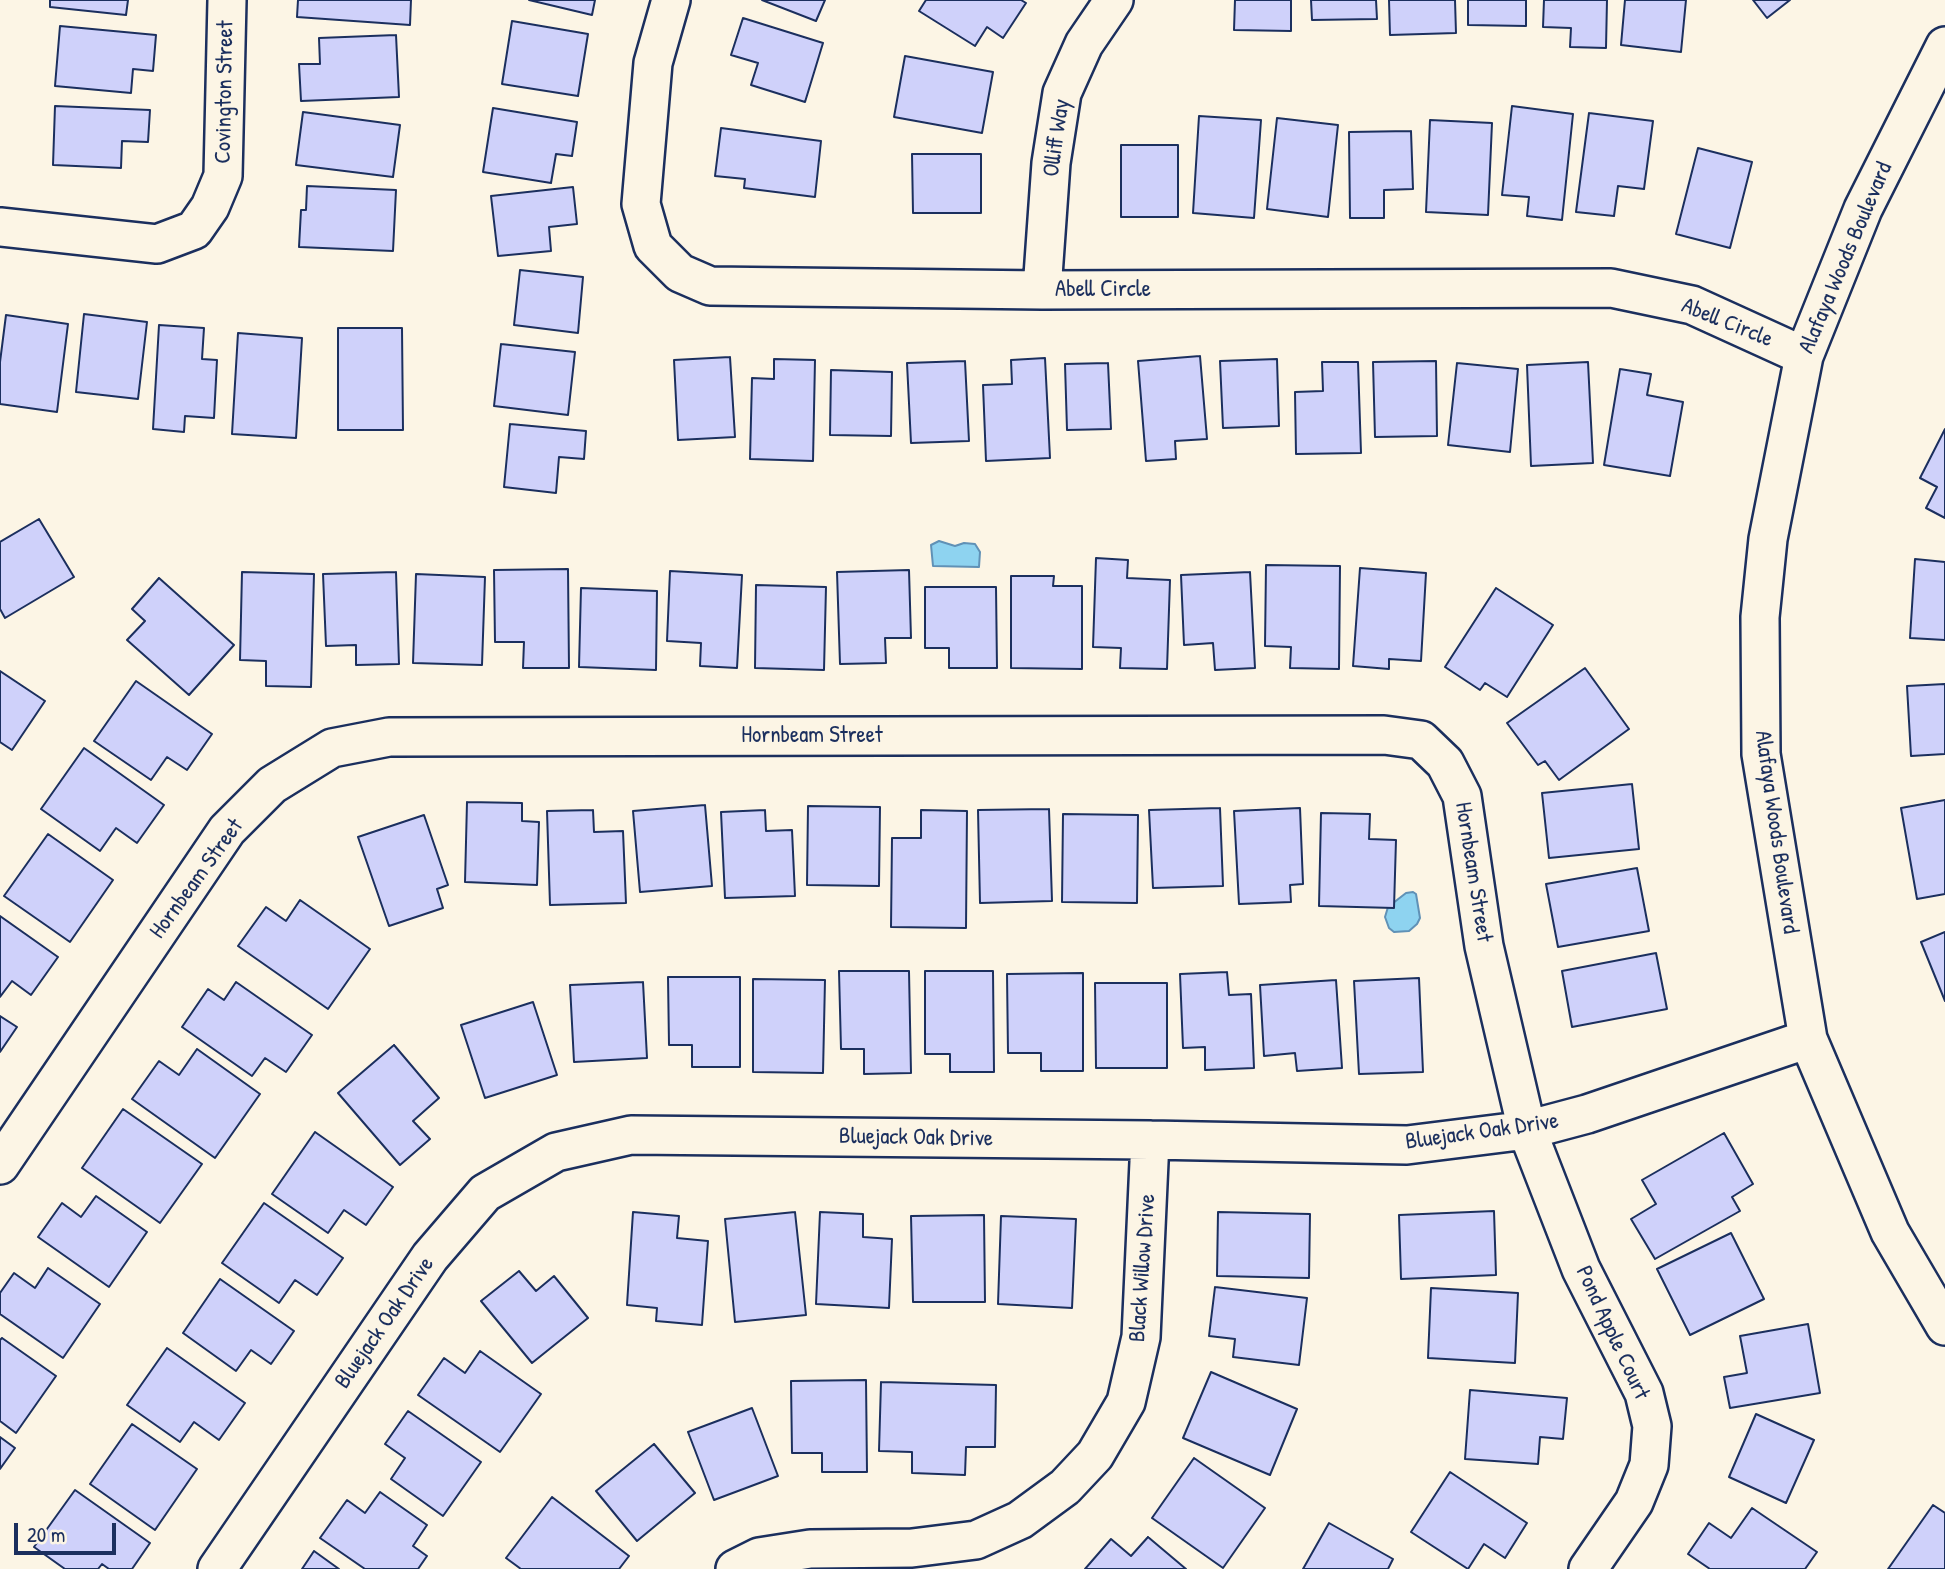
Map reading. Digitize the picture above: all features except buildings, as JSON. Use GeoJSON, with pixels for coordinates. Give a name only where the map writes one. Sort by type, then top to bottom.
{"type":"FeatureCollection","features":[{"type":"Feature","properties":{"kind":"street","name":"Covington Street"},"geometry":{"type":"LineString","coordinates":[[0,227],[157,244],[194,230],[210,207],[223,176],[227,0]]}},
{"type":"Feature","properties":{"kind":"street","name":"Abell Circle"},"geometry":{"type":"LineString","coordinates":[[671,0],[653,63],[641,204],[653,246],[680,273],[710,286],[1042,290],[1611,288],[1692,305],[1804,356]]}},
{"type":"Feature","properties":{"kind":"street","name":"Olliff Way"},"geometry":{"type":"LineString","coordinates":[[1042,290],[1051,163],[1062,93],[1084,44],[1114,0]]}},
{"type":"Feature","properties":{"kind":"street","name":"Alafaya Woods Boulevard"},"geometry":{"type":"LineString","coordinates":[[1945,46],[1863,209],[1804,356],[1768,539],[1760,617],[1760,754],[1808,1039],[1890,1233],[1945,1326]]}},
{"type":"Feature","properties":{"kind":"street","name":"Hornbeam Street"},"geometry":{"type":"LineString","coordinates":[[0,1165],[228,830],[272,785],[332,748],[389,737],[1384,735],[1421,740],[1445,764],[1462,796],[1484,946],[1527,1130]]}},
{"type":"Feature","properties":{"kind":"street","name":"Bluejack Oak Drive"},"geometry":{"type":"LineString","coordinates":[[217,1569],[430,1256],[485,1193],[556,1152],[631,1135],[1407,1145],[1527,1130],[1587,1114],[1808,1039]]}},
{"type":"Feature","properties":{"kind":"street","name":"Pond Apple Court"},"geometry":{"type":"LineString","coordinates":[[1527,1130],[1581,1269],[1644,1393],[1652,1426],[1649,1465],[1634,1502],[1588,1569]]}},
{"type":"Feature","properties":{"kind":"street","name":"Black Willow Drive"},"geometry":{"type":"LineString","coordinates":[[735,1569],[759,1557],[810,1549],[912,1558],[976,1540],[1020,1520],[1065,1487],[1095,1455],[1126,1402],[1141,1337],[1150,1140]]}},
{"type":"Feature","properties":{"kind":"water"},"geometry":{"type":"Polygon","coordinates":[[[939,541],[955,546],[975,544],[980,552],[979,567],[933,566],[931,545],[939,541]]]}},
{"type":"Feature","properties":{"kind":"water"},"geometry":{"type":"Polygon","coordinates":[[[1406,893],[1416,894],[1420,918],[1409,931],[1394,932],[1389,928],[1385,917],[1388,907],[1406,893]]]}}]}
